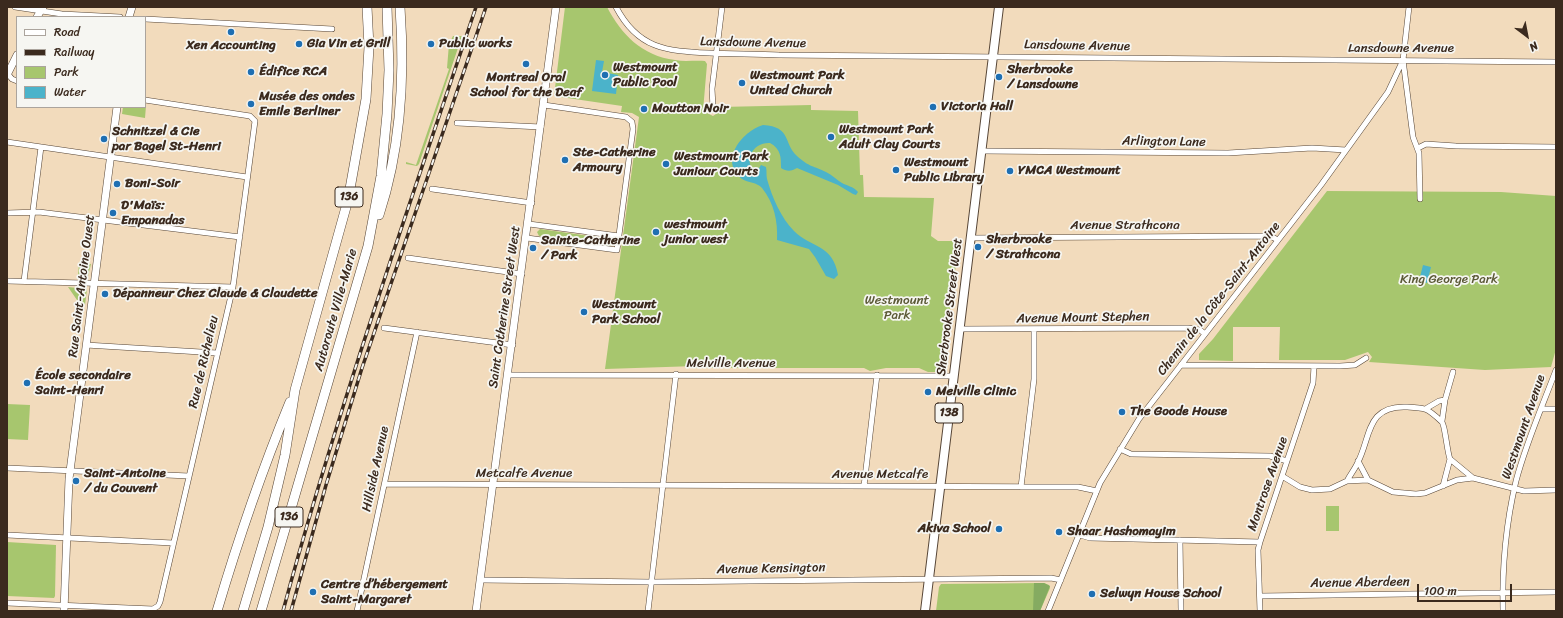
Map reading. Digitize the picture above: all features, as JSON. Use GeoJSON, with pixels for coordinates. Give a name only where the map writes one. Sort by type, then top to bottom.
{"type":"FeatureCollection","features":[{"type":"Feature","properties":{"kind":"highway","name":"Autoroute Ville-Marie"},"geometry":{"type":"LineString","coordinates":[[243,611],[268,527],[286,455],[295,390],[340,235],[355,165],[362,127],[367,78],[369,46],[367,7]]}},
{"type":"Feature","properties":{"kind":"highway","name":"Autoroute Ville-Marie"},"geometry":{"type":"LineString","coordinates":[[261,611],[368,246],[381,176],[387,114],[389,70],[387,7]]}},
{"type":"Feature","properties":{"kind":"highway"},"geometry":{"type":"LineString","coordinates":[[368,246],[390,180],[398,136],[402,74],[400,7]]}},
{"type":"Feature","properties":{"kind":"highway"},"geometry":{"type":"LineString","coordinates":[[217,611],[240,537],[270,451],[295,390]]}},
{"type":"Feature","properties":{"kind":"main road","name":"Saint Catherine Street West"},"geometry":{"type":"LineString","coordinates":[[476,611],[532,202],[556,7]]}},
{"type":"Feature","properties":{"kind":"main road","name":"Sherbrooke Street West"},"geometry":{"type":"LineString","coordinates":[[925,611],[999,7]]}},
{"type":"Feature","properties":{"kind":"main road"},"geometry":{"type":"LineString","coordinates":[[7,74],[16,57]]}},
{"type":"Feature","properties":{"kind":"main road","name":"Rue Saint-Antoine Ouest"},"geometry":{"type":"LineString","coordinates":[[64,608],[70,471],[117,108]]}},
{"type":"Feature","properties":{"kind":"street"},"geometry":{"type":"LineString","coordinates":[[15,7],[62,14],[101,16]]}},
{"type":"Feature","properties":{"kind":"street","name":"Lansdowne Avenue"},"geometry":{"type":"LineString","coordinates":[[616,7],[632,30],[656,46],[679,52],[716,54],[1556,62]]}},
{"type":"Feature","properties":{"kind":"street"},"geometry":{"type":"LineString","coordinates":[[713,108],[712,89],[722,7]]}},
{"type":"Feature","properties":{"kind":"street","name":"Chemin de la Côte-Saint-Antoine"},"geometry":{"type":"LineString","coordinates":[[1048,611],[1097,491],[1120,449],[1139,419],[1278,240],[1385,96],[1403,60],[1409,7]]}},
{"type":"Feature","properties":{"kind":"street"},"geometry":{"type":"LineString","coordinates":[[146,19],[332,29]]}},
{"type":"Feature","properties":{"kind":"street"},"geometry":{"type":"LineString","coordinates":[[1403,60],[1413,137],[1418,148],[1420,199]]}},
{"type":"Feature","properties":{"kind":"street"},"geometry":{"type":"LineString","coordinates":[[7,74],[13,80],[16,81]]}},
{"type":"Feature","properties":{"kind":"street","name":"Rue de Richelieu"},"geometry":{"type":"LineString","coordinates":[[64,608],[156,608],[160,602],[233,287],[255,123],[254,118],[146,100]]}},
{"type":"Feature","properties":{"kind":"street"},"geometry":{"type":"LineString","coordinates":[[527,238],[617,250],[633,129],[632,122],[625,117],[544,105]]}},
{"type":"Feature","properties":{"kind":"street"},"geometry":{"type":"LineString","coordinates":[[457,123],[541,127]]}},
{"type":"Feature","properties":{"kind":"street"},"geometry":{"type":"LineString","coordinates":[[7,142],[247,178]]}},
{"type":"Feature","properties":{"kind":"street"},"geometry":{"type":"LineString","coordinates":[[1418,148],[1426,144],[1456,146],[1556,147]]}},
{"type":"Feature","properties":{"kind":"street"},"geometry":{"type":"LineString","coordinates":[[24,281],[41,147]]}},
{"type":"Feature","properties":{"kind":"street","name":"Arlington Lane"},"geometry":{"type":"LineString","coordinates":[[981,151],[1228,153],[1312,148],[1346,150]]}},
{"type":"Feature","properties":{"kind":"street"},"geometry":{"type":"LineString","coordinates":[[432,189],[532,202]]}},
{"type":"Feature","properties":{"kind":"street"},"geometry":{"type":"LineString","coordinates":[[7,213],[32,212],[240,237]]}},
{"type":"Feature","properties":{"kind":"street"},"geometry":{"type":"LineString","coordinates":[[529,224],[619,236]]}},
{"type":"Feature","properties":{"kind":"street","name":"Avenue Strathcona"},"geometry":{"type":"LineString","coordinates":[[970,238],[1270,236],[1278,240]]}},
{"type":"Feature","properties":{"kind":"street"},"geometry":{"type":"LineString","coordinates":[[408,258],[522,274]]}},
{"type":"Feature","properties":{"kind":"street"},"geometry":{"type":"LineString","coordinates":[[7,281],[233,287]]}},
{"type":"Feature","properties":{"kind":"street"},"geometry":{"type":"LineString","coordinates":[[384,328],[512,345]]}},
{"type":"Feature","properties":{"kind":"street","name":"Avenue Mount Stephen"},"geometry":{"type":"LineString","coordinates":[[959,329],[1034,330],[1188,328],[1200,330],[1205,334]]}},
{"type":"Feature","properties":{"kind":"street"},"geometry":{"type":"LineString","coordinates":[[1021,487],[1034,379],[1034,330]]}},
{"type":"Feature","properties":{"kind":"street","name":"Hillside Avenue"},"geometry":{"type":"LineString","coordinates":[[357,611],[417,332]]}},
{"type":"Feature","properties":{"kind":"street"},"geometry":{"type":"LineString","coordinates":[[86,345],[217,353]]}},
{"type":"Feature","properties":{"kind":"street"},"geometry":{"type":"LineString","coordinates":[[1181,365],[1349,366],[1366,358]]}},
{"type":"Feature","properties":{"kind":"street","name":"Montrose Avenue"},"geometry":{"type":"LineString","coordinates":[[1260,611],[1258,550],[1313,383],[1314,366]]}},
{"type":"Feature","properties":{"kind":"street","name":"Westmount Avenue"},"geometry":{"type":"LineString","coordinates":[[1503,611],[1502,592],[1506,546],[1515,488],[1527,444],[1556,370]]}},
{"type":"Feature","properties":{"kind":"street"},"geometry":{"type":"LineString","coordinates":[[1443,486],[1450,459],[1442,421],[1445,400],[1453,372]]}},
{"type":"Feature","properties":{"kind":"street"},"geometry":{"type":"LineString","coordinates":[[648,611],[676,374]]}},
{"type":"Feature","properties":{"kind":"street","name":"Melville Avenue"},"geometry":{"type":"LineString","coordinates":[[508,375],[676,374],[953,376]]}},
{"type":"Feature","properties":{"kind":"street"},"geometry":{"type":"LineString","coordinates":[[864,486],[877,375]]}},
{"type":"Feature","properties":{"kind":"street"},"geometry":{"type":"LineString","coordinates":[[1347,481],[1358,462],[1367,432],[1377,417],[1393,408],[1427,408],[1440,400],[1445,400]]}},
{"type":"Feature","properties":{"kind":"street"},"geometry":{"type":"LineString","coordinates":[[1427,408],[1442,421]]}},
{"type":"Feature","properties":{"kind":"street"},"geometry":{"type":"LineString","coordinates":[[1541,409],[1556,409]]}},
{"type":"Feature","properties":{"kind":"street"},"geometry":{"type":"LineString","coordinates":[[1120,449],[1131,454],[1270,456],[1287,461]]}},
{"type":"Feature","properties":{"kind":"street"},"geometry":{"type":"LineString","coordinates":[[1450,459],[1473,478]]}},
{"type":"Feature","properties":{"kind":"street"},"geometry":{"type":"LineString","coordinates":[[1358,462],[1368,480]]}},
{"type":"Feature","properties":{"kind":"street"},"geometry":{"type":"LineString","coordinates":[[7,468],[188,476]]}},
{"type":"Feature","properties":{"kind":"street"},"geometry":{"type":"LineString","coordinates":[[1282,476],[1300,487],[1312,490],[1330,489],[1347,481],[1368,480],[1386,489],[1408,494],[1425,493],[1457,480],[1473,478],[1524,491],[1556,490]]}},
{"type":"Feature","properties":{"kind":"street","name":"Metcalfe Avenue"},"geometry":{"type":"LineString","coordinates":[[385,484],[493,486],[663,486]]}},
{"type":"Feature","properties":{"kind":"street","name":"Avenue Metcalfe"},"geometry":{"type":"LineString","coordinates":[[663,486],[1078,487],[1097,491]]}},
{"type":"Feature","properties":{"kind":"street"},"geometry":{"type":"LineString","coordinates":[[7,535],[173,543]]}},
{"type":"Feature","properties":{"kind":"street"},"geometry":{"type":"LineString","coordinates":[[1080,535],[1090,538],[1260,542]]}},
{"type":"Feature","properties":{"kind":"street"},"geometry":{"type":"LineString","coordinates":[[1180,540],[1181,611]]}},
{"type":"Feature","properties":{"kind":"street","name":"Avenue Kensington"},"geometry":{"type":"LineString","coordinates":[[481,580],[651,582],[1051,578],[1061,580]]}},
{"type":"Feature","properties":{"kind":"street","name":"Avenue Aberdeen"},"geometry":{"type":"LineString","coordinates":[[1260,596],[1556,592]]}},
{"type":"Feature","properties":{"kind":"street"},"geometry":{"type":"LineString","coordinates":[[7,603],[64,608]]}},
{"type":"Feature","properties":{"kind":"green space","name":"Westmount Park"},"geometry":{"type":"Polygon","coordinates":[[[565,7],[607,7],[626,35],[643,49],[652,54],[679,61],[705,61],[707,64],[703,111],[713,116],[719,112],[720,107],[811,105],[811,110],[858,111],[860,175],[863,175],[864,197],[934,198],[931,236],[938,241],[959,241],[942,372],[928,372],[919,368],[886,368],[870,371],[864,368],[696,368],[696,366],[605,369],[639,117],[632,113],[621,112],[622,106],[554,96],[565,7]]]}},
{"type":"Feature","properties":{"kind":"green space"},"geometry":{"type":"Polygon","coordinates":[[[453,36],[462,36],[419,164],[417,166],[406,164],[406,162],[416,165],[449,69],[447,68],[449,44],[453,36]]]}},
{"type":"Feature","properties":{"kind":"green space"},"geometry":{"type":"Polygon","coordinates":[[[123,108],[146,108],[145,118],[122,114],[123,108]]]}},
{"type":"Feature","properties":{"kind":"green space","name":"King George Park"},"geometry":{"type":"Polygon","coordinates":[[[1327,191],[1501,192],[1556,196],[1556,349],[1551,367],[1485,370],[1369,362],[1372,357],[1368,352],[1345,360],[1279,360],[1280,327],[1233,327],[1233,361],[1199,360],[1199,354],[1213,339],[1327,191]]]}},
{"type":"Feature","properties":{"kind":"green space"},"geometry":{"type":"Polygon","coordinates":[[[540,229],[611,239],[613,243],[610,246],[539,236],[537,232],[540,229]]]}},
{"type":"Feature","properties":{"kind":"green space"},"geometry":{"type":"Polygon","coordinates":[[[79,262],[91,264],[88,276],[78,276],[79,262]]]}},
{"type":"Feature","properties":{"kind":"green space"},"geometry":{"type":"Polygon","coordinates":[[[68,287],[87,289],[85,305],[77,300],[68,287]]]}},
{"type":"Feature","properties":{"kind":"green space"},"geometry":{"type":"Polygon","coordinates":[[[7,404],[30,405],[28,440],[7,439],[7,404]]]}},
{"type":"Feature","properties":{"kind":"green space"},"geometry":{"type":"Polygon","coordinates":[[[1326,506],[1339,506],[1339,531],[1326,531],[1326,506]]]}},
{"type":"Feature","properties":{"kind":"green space"},"geometry":{"type":"Polygon","coordinates":[[[7,542],[56,545],[54,598],[7,596],[7,542]]]}},
{"type":"Feature","properties":{"kind":"green space"},"geometry":{"type":"Polygon","coordinates":[[[1034,583],[1044,583],[1050,586],[1040,611],[1033,611],[1034,583]]]}},
{"type":"Feature","properties":{"kind":"green space"},"geometry":{"type":"Polygon","coordinates":[[[1044,583],[1049,585],[1050,588],[1040,611],[936,611],[939,587],[941,584],[1044,583]]]}},
{"type":"Feature","properties":{"kind":"water"},"geometry":{"type":"Polygon","coordinates":[[[596,60],[604,61],[602,72],[618,75],[616,94],[592,91],[596,60]]]}},
{"type":"Feature","properties":{"kind":"water"},"geometry":{"type":"Polygon","coordinates":[[[763,125],[772,126],[783,132],[793,151],[805,162],[828,173],[858,192],[856,195],[853,194],[838,185],[797,168],[789,171],[781,168],[778,151],[774,145],[770,143],[759,146],[751,153],[750,163],[756,173],[761,165],[766,167],[767,179],[772,193],[781,214],[789,226],[807,241],[826,252],[831,257],[838,275],[834,279],[826,276],[809,249],[777,240],[777,226],[770,200],[760,186],[742,179],[735,172],[732,164],[736,148],[747,134],[763,125]]]}},
{"type":"Feature","properties":{"kind":"water"},"geometry":{"type":"Polygon","coordinates":[[[1423,265],[1431,267],[1427,283],[1419,281],[1423,265]]]}},
{"type":"Feature","properties":{"kind":"railway"},"geometry":{"type":"LineString","coordinates":[[283,611],[304,535],[351,383],[476,7]]}},
{"type":"Feature","properties":{"kind":"railway"},"geometry":{"type":"LineString","coordinates":[[291,611],[326,485],[362,368],[486,7]]}},
{"type":"Feature","properties":{"kind":"place","name":"Xen Accounting"},"geometry":{"type":"Point","coordinates":[231,32]}},
{"type":"Feature","properties":{"kind":"place","name":"Gia Vin et Grill"},"geometry":{"type":"Point","coordinates":[299,44]}},
{"type":"Feature","properties":{"kind":"place","name":"Public works"},"geometry":{"type":"Point","coordinates":[431,44]}},
{"type":"Feature","properties":{"kind":"place","name":"Montreal Oral School for the Deaf"},"geometry":{"type":"Point","coordinates":[526,64]}},
{"type":"Feature","properties":{"kind":"place","name":"Édifice RCA"},"geometry":{"type":"Point","coordinates":[251,72]}},
{"type":"Feature","properties":{"kind":"place","name":"Westmount Public Pool"},"geometry":{"type":"Point","coordinates":[605,75]}},
{"type":"Feature","properties":{"kind":"place","name":"Sherbrooke / Lansdowne"},"geometry":{"type":"Point","coordinates":[999,77]}},
{"type":"Feature","properties":{"kind":"place","name":"Westmount Park United Church"},"geometry":{"type":"Point","coordinates":[742,83]}},
{"type":"Feature","properties":{"kind":"place","name":"Musée des ondes Emile Berliner"},"geometry":{"type":"Point","coordinates":[251,104]}},
{"type":"Feature","properties":{"kind":"place","name":"Victoria Hall"},"geometry":{"type":"Point","coordinates":[933,107]}},
{"type":"Feature","properties":{"kind":"place","name":"Moutton Noir"},"geometry":{"type":"Point","coordinates":[644,109]}},
{"type":"Feature","properties":{"kind":"place","name":"Westmount Park Adult Clay Courts"},"geometry":{"type":"Point","coordinates":[831,137]}},
{"type":"Feature","properties":{"kind":"place","name":"Schnitzel & Cie par Bagel St-Henri"},"geometry":{"type":"Point","coordinates":[104,139]}},
{"type":"Feature","properties":{"kind":"place","name":"Ste-Catherine Armoury"},"geometry":{"type":"Point","coordinates":[565,160]}},
{"type":"Feature","properties":{"kind":"place","name":"Westmount Park Juniour Courts"},"geometry":{"type":"Point","coordinates":[666,164]}},
{"type":"Feature","properties":{"kind":"place","name":"Westmount Public Library"},"geometry":{"type":"Point","coordinates":[896,170]}},
{"type":"Feature","properties":{"kind":"place","name":"YMCA Westmount"},"geometry":{"type":"Point","coordinates":[1010,171]}},
{"type":"Feature","properties":{"kind":"place","name":"Boni-Soir"},"geometry":{"type":"Point","coordinates":[117,184]}},
{"type":"Feature","properties":{"kind":"place","name":"D'Maïs: Empanadas"},"geometry":{"type":"Point","coordinates":[113,213]}},
{"type":"Feature","properties":{"kind":"place","name":"westmount junior west"},"geometry":{"type":"Point","coordinates":[656,232]}},
{"type":"Feature","properties":{"kind":"place","name":"Sherbrooke / Strathcona"},"geometry":{"type":"Point","coordinates":[978,247]}},
{"type":"Feature","properties":{"kind":"place","name":"Sainte-Catherine / Park"},"geometry":{"type":"Point","coordinates":[533,248]}},
{"type":"Feature","properties":{"kind":"place","name":"Dépanneur Chez Claude & Claudette"},"geometry":{"type":"Point","coordinates":[105,294]}},
{"type":"Feature","properties":{"kind":"place","name":"Westmount Park School"},"geometry":{"type":"Point","coordinates":[584,312]}},
{"type":"Feature","properties":{"kind":"place","name":"École secondaire Saint-Henri"},"geometry":{"type":"Point","coordinates":[27,383]}},
{"type":"Feature","properties":{"kind":"place","name":"Melville Clinic"},"geometry":{"type":"Point","coordinates":[928,392]}},
{"type":"Feature","properties":{"kind":"place","name":"The Goode House"},"geometry":{"type":"Point","coordinates":[1122,412]}},
{"type":"Feature","properties":{"kind":"place","name":"Saint-Antoine / du Couvent"},"geometry":{"type":"Point","coordinates":[76,481]}},
{"type":"Feature","properties":{"kind":"place","name":"Akiva School"},"geometry":{"type":"Point","coordinates":[999,529]}},
{"type":"Feature","properties":{"kind":"place","name":"Shaar Hashomayim"},"geometry":{"type":"Point","coordinates":[1059,532]}},
{"type":"Feature","properties":{"kind":"place","name":"Centre d’hébergement Saint-Margaret"},"geometry":{"type":"Point","coordinates":[313,592]}},
{"type":"Feature","properties":{"kind":"place","name":"Selwyn House School"},"geometry":{"type":"Point","coordinates":[1092,594]}}]}
